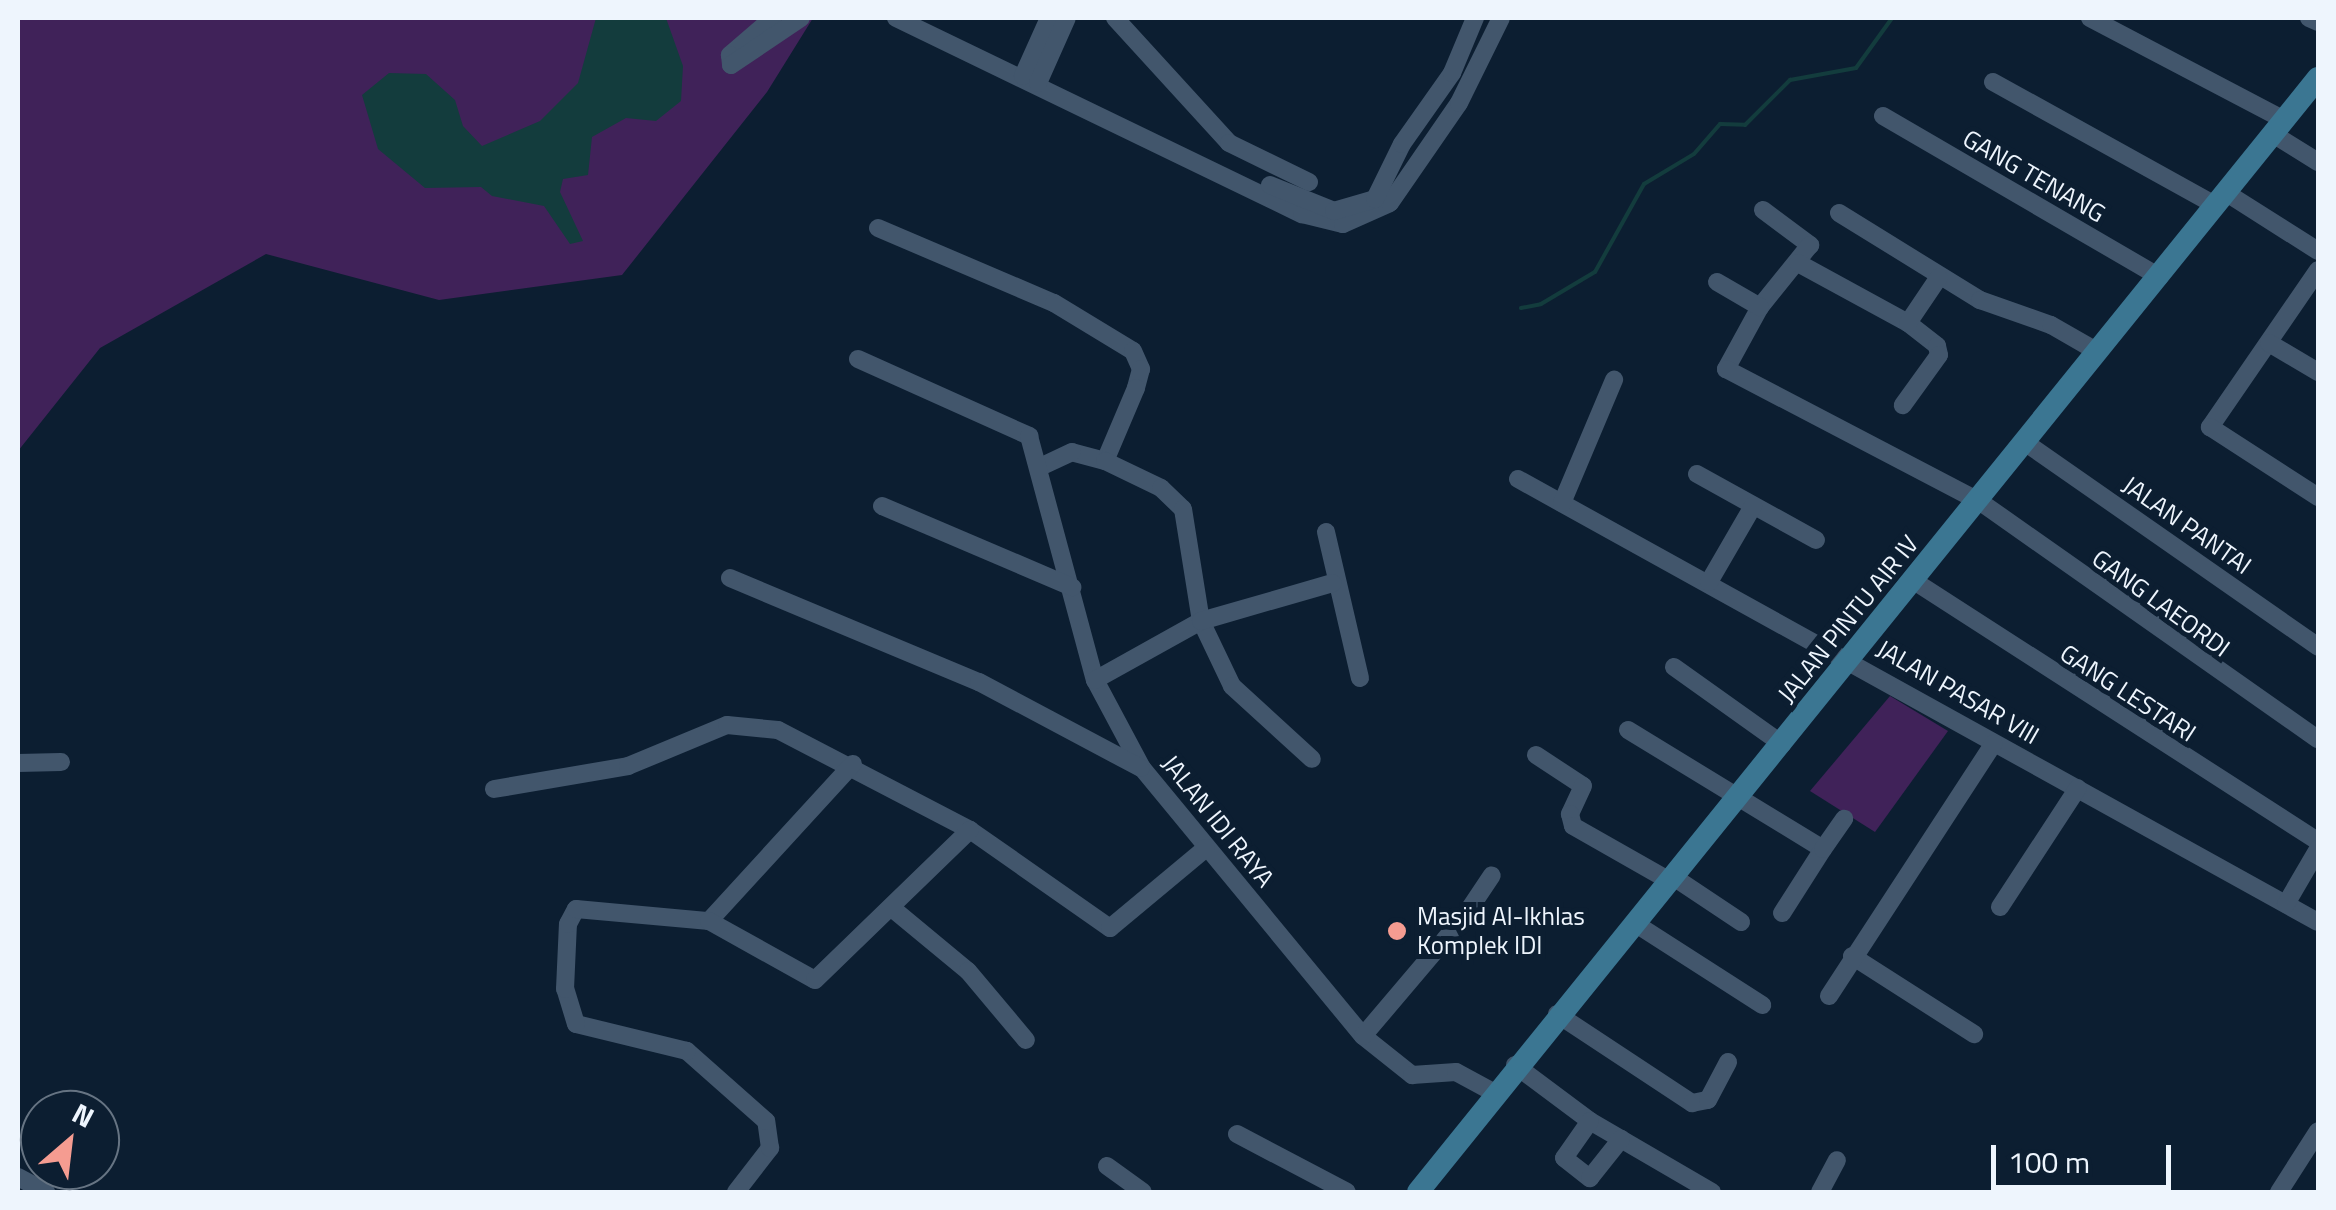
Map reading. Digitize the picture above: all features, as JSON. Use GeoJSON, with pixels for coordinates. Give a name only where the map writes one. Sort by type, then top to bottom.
{"type":"FeatureCollection","features":[{"type":"Feature","properties":{"kind":"main road","name":"JALAN PINTU AIR IV"},"geometry":{"type":"LineString","coordinates":[[1418,1192],[1493,1092],[1636,924],[2318,80]]}},
{"type":"Feature","properties":{"kind":"street"},"geometry":{"type":"LineString","coordinates":[[773,18],[730,55],[731,65],[801,18]]}},
{"type":"Feature","properties":{"kind":"street"},"geometry":{"type":"LineString","coordinates":[[896,18],[1032,75]]}},
{"type":"Feature","properties":{"kind":"street"},"geometry":{"type":"LineString","coordinates":[[924,18],[1302,214],[1343,224],[1382,212],[1458,103],[1501,18]]}},
{"type":"Feature","properties":{"kind":"street"},"geometry":{"type":"LineString","coordinates":[[1032,75],[1050,18]]}},
{"type":"Feature","properties":{"kind":"street"},"geometry":{"type":"LineString","coordinates":[[1032,75],[1068,18]]}},
{"type":"Feature","properties":{"kind":"street"},"geometry":{"type":"LineString","coordinates":[[1095,18],[1120,22],[1230,143],[1309,182]]}},
{"type":"Feature","properties":{"kind":"street"},"geometry":{"type":"LineString","coordinates":[[1157,136],[1334,211],[1375,199],[1402,144],[1452,73],[1474,18]]}},
{"type":"Feature","properties":{"kind":"street"},"geometry":{"type":"LineString","coordinates":[[2090,18],[2279,127],[2318,162]]}},
{"type":"Feature","properties":{"kind":"street"},"geometry":{"type":"LineString","coordinates":[[2309,18],[2318,22]]}},
{"type":"Feature","properties":{"kind":"street"},"geometry":{"type":"LineString","coordinates":[[1993,82],[2318,250]]}},
{"type":"Feature","properties":{"kind":"street","name":"GANG TENANG"},"geometry":{"type":"LineString","coordinates":[[1884,116],[2160,277]]}},
{"type":"Feature","properties":{"kind":"street"},"geometry":{"type":"LineString","coordinates":[[1402,144],[1420,154]]}},
{"type":"Feature","properties":{"kind":"street"},"geometry":{"type":"LineString","coordinates":[[1717,282],[1760,307],[1810,246],[1806,236],[1764,210]]}},
{"type":"Feature","properties":{"kind":"street"},"geometry":{"type":"LineString","coordinates":[[1839,213],[1939,277],[2098,352]]}},
{"type":"Feature","properties":{"kind":"street"},"geometry":{"type":"LineString","coordinates":[[878,228],[1054,303],[1132,351],[1140,370],[1136,388],[1105,461]]}},
{"type":"Feature","properties":{"kind":"street"},"geometry":{"type":"LineString","coordinates":[[1798,264],[1908,323],[1940,354],[1903,405]]}},
{"type":"Feature","properties":{"kind":"street"},"geometry":{"type":"LineString","coordinates":[[2318,270],[2210,427],[2318,497]]}},
{"type":"Feature","properties":{"kind":"street"},"geometry":{"type":"LineString","coordinates":[[1908,323],[1939,277]]}},
{"type":"Feature","properties":{"kind":"street","name":"GANG LAEORDI"},"geometry":{"type":"LineString","coordinates":[[1760,307],[1726,370],[1978,501],[2318,740]]}},
{"type":"Feature","properties":{"kind":"street"},"geometry":{"type":"LineString","coordinates":[[2269,343],[2318,372]]}},
{"type":"Feature","properties":{"kind":"street","name":"JALAN IDI RAYA"},"geometry":{"type":"LineString","coordinates":[[858,358],[1021,430],[1040,468],[1096,680],[1142,768],[1363,1036],[1412,1075],[1456,1072],[1493,1092]]}},
{"type":"Feature","properties":{"kind":"street"},"geometry":{"type":"LineString","coordinates":[[1562,502],[1614,380]]}},
{"type":"Feature","properties":{"kind":"street","name":"JALAN PANTAI"},"geometry":{"type":"LineString","coordinates":[[2026,443],[2318,647]]}},
{"type":"Feature","properties":{"kind":"street"},"geometry":{"type":"LineString","coordinates":[[1040,468],[1072,452],[1105,461],[1160,488],[1184,509],[1201,621],[1232,686],[1312,759]]}},
{"type":"Feature","properties":{"kind":"street"},"geometry":{"type":"LineString","coordinates":[[1697,474],[1816,540]]}},
{"type":"Feature","properties":{"kind":"street","name":"JALAN PASAR VIII"},"geometry":{"type":"LineString","coordinates":[[1518,479],[1849,658],[1993,744],[2318,922]]}},
{"type":"Feature","properties":{"kind":"street"},"geometry":{"type":"LineString","coordinates":[[882,506],[1072,587]]}},
{"type":"Feature","properties":{"kind":"street"},"geometry":{"type":"LineString","coordinates":[[1709,582],[1753,506]]}},
{"type":"Feature","properties":{"kind":"street"},"geometry":{"type":"LineString","coordinates":[[1326,532],[1334,582],[1360,678]]}},
{"type":"Feature","properties":{"kind":"street"},"geometry":{"type":"LineString","coordinates":[[730,578],[979,682],[1142,768]]}},
{"type":"Feature","properties":{"kind":"street","name":"GANG LESTARI"},"geometry":{"type":"LineString","coordinates":[[1914,581],[2318,841]]}},
{"type":"Feature","properties":{"kind":"street"},"geometry":{"type":"LineString","coordinates":[[1096,680],[1201,621],[1334,582]]}},
{"type":"Feature","properties":{"kind":"street"},"geometry":{"type":"LineString","coordinates":[[1674,667],[1782,744]]}},
{"type":"Feature","properties":{"kind":"street"},"geometry":{"type":"LineString","coordinates":[[494,789],[628,766],[726,726],[778,730],[852,764],[970,830],[1106,927],[1206,848]]}},
{"type":"Feature","properties":{"kind":"street"},"geometry":{"type":"LineString","coordinates":[[1628,730],[1823,849]]}},
{"type":"Feature","properties":{"kind":"street"},"geometry":{"type":"LineString","coordinates":[[1829,996],[1993,744]]}},
{"type":"Feature","properties":{"kind":"street"},"geometry":{"type":"LineString","coordinates":[[1536,755],[1582,786],[1570,814],[1573,826],[1741,922]]}},
{"type":"Feature","properties":{"kind":"street"},"geometry":{"type":"LineString","coordinates":[[20,764],[61,762]]}},
{"type":"Feature","properties":{"kind":"street"},"geometry":{"type":"LineString","coordinates":[[710,922],[852,764]]}},
{"type":"Feature","properties":{"kind":"street"},"geometry":{"type":"LineString","coordinates":[[2000,908],[2078,788]]}},
{"type":"Feature","properties":{"kind":"street"},"geometry":{"type":"LineString","coordinates":[[1782,913],[1844,820]]}},
{"type":"Feature","properties":{"kind":"street"},"geometry":{"type":"LineString","coordinates":[[736,1192],[768,1154],[766,1121],[687,1051],[576,1024],[565,990],[568,924],[581,906],[710,922],[816,980],[970,830]]}},
{"type":"Feature","properties":{"kind":"street"},"geometry":{"type":"LineString","coordinates":[[2286,904],[2318,850]]}},
{"type":"Feature","properties":{"kind":"street"},"geometry":{"type":"LineString","coordinates":[[1363,1036],[1464,917],[1492,875]]}},
{"type":"Feature","properties":{"kind":"street"},"geometry":{"type":"LineString","coordinates":[[892,910],[968,971],[1026,1040]]}},
{"type":"Feature","properties":{"kind":"street"},"geometry":{"type":"LineString","coordinates":[[1636,924],[1762,1004]]}},
{"type":"Feature","properties":{"kind":"street"},"geometry":{"type":"LineString","coordinates":[[1852,956],[1974,1034]]}},
{"type":"Feature","properties":{"kind":"street"},"geometry":{"type":"LineString","coordinates":[[1557,1014],[1692,1103],[1708,1100],[1728,1062]]}},
{"type":"Feature","properties":{"kind":"street"},"geometry":{"type":"LineString","coordinates":[[1515,1066],[1590,1120],[1712,1192]]}},
{"type":"Feature","properties":{"kind":"street"},"geometry":{"type":"LineString","coordinates":[[1590,1120],[1564,1158],[1590,1178],[1621,1139]]}},
{"type":"Feature","properties":{"kind":"street"},"geometry":{"type":"LineString","coordinates":[[2280,1192],[2318,1131]]}},
{"type":"Feature","properties":{"kind":"street"},"geometry":{"type":"LineString","coordinates":[[1238,1134],[1347,1192]]}},
{"type":"Feature","properties":{"kind":"street"},"geometry":{"type":"LineString","coordinates":[[1820,1192],[1837,1160]]}},
{"type":"Feature","properties":{"kind":"street"},"geometry":{"type":"LineString","coordinates":[[1107,1166],[1143,1192]]}},
{"type":"Feature","properties":{"kind":"street"},"geometry":{"type":"LineString","coordinates":[[18,1177],[46,1192]]}},
{"type":"Feature","properties":{"kind":"shaded area"},"geometry":{"type":"Polygon","coordinates":[[[18,18],[813,18],[767,92],[622,275],[439,300],[266,254],[100,348],[18,451],[18,18]]]}},
{"type":"Feature","properties":{"kind":"shaded area"},"geometry":{"type":"Polygon","coordinates":[[[596,18],[666,18],[683,66],[681,101],[656,121],[626,118],[592,137],[588,175],[563,179],[560,192],[583,241],[570,244],[544,206],[492,196],[481,187],[425,188],[378,149],[362,95],[389,73],[426,74],[455,100],[463,126],[482,146],[540,121],[578,83],[596,18]]]}},
{"type":"Feature","properties":{"kind":"shaded area"},"geometry":{"type":"Polygon","coordinates":[[[1890,696],[1948,731],[1875,832],[1810,791],[1890,696]]]}},
{"type":"Feature","properties":{"kind":"waterway"},"geometry":{"type":"LineString","coordinates":[[1521,308],[1541,304],[1595,272],[1644,184],[1694,154],[1720,124],[1745,125],[1790,80],[1856,68],[1892,18]]}},
{"type":"Feature","properties":{"kind":"place","name":"Masjid Al-Ikhlas Komplek IDI"},"geometry":{"type":"Point","coordinates":[1397,931]}}]}
